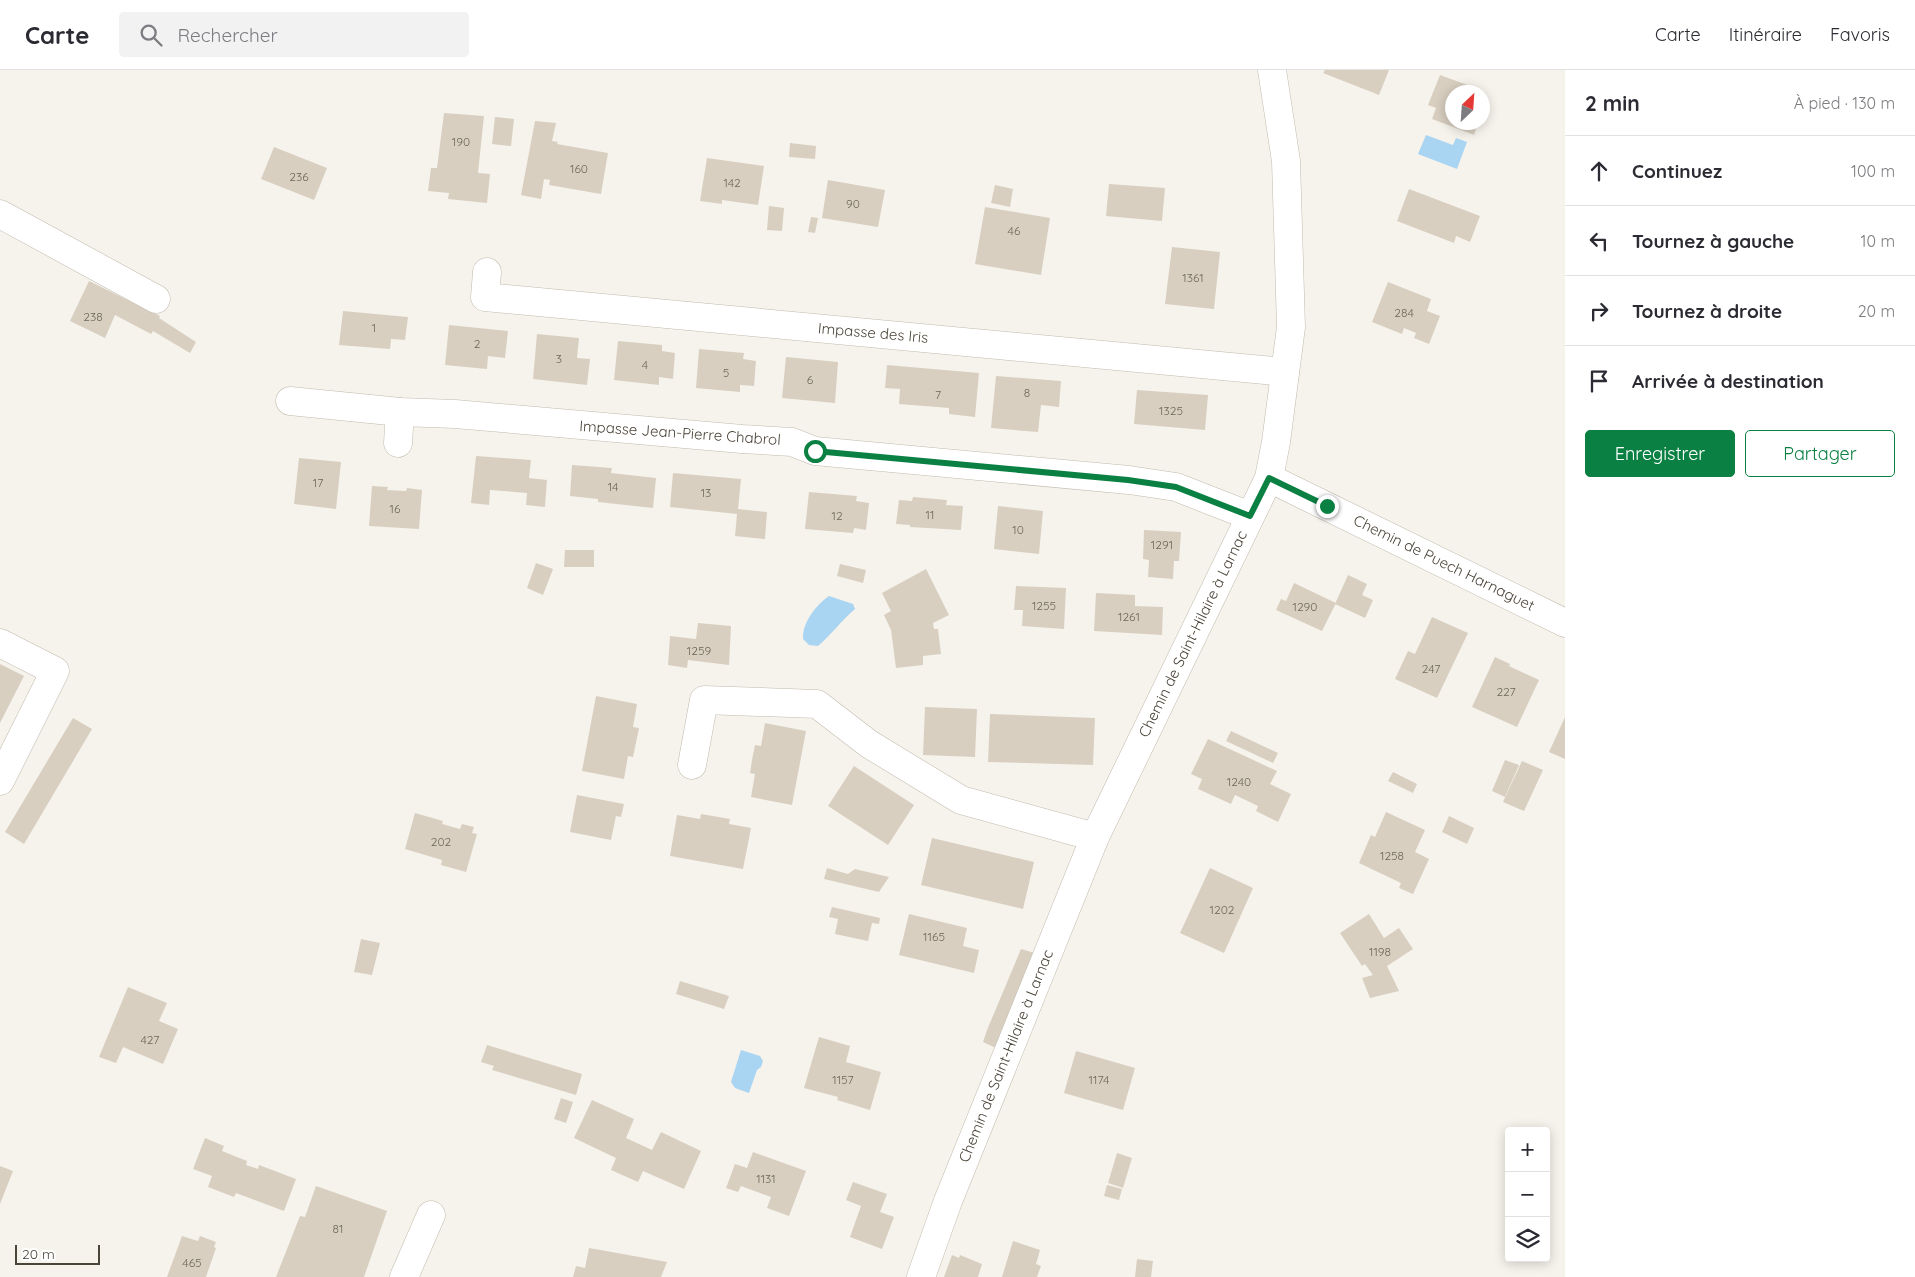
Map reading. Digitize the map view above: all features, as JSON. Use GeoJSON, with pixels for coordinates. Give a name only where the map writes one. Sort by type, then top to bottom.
{"type":"FeatureCollection","features":[{"type":"Feature","properties":{"kind":"street","name":"Chemin de Saint-Hilaire à Larnac"},"geometry":{"type":"LineString","coordinates":[[921,1277],[948,1201],[1095,837],[1269,478],[1276,442],[1291,327],[1286,161],[1272,70]]}},
{"type":"Feature","properties":{"kind":"street"},"geometry":{"type":"LineString","coordinates":[[0,214],[156,299]]}},
{"type":"Feature","properties":{"kind":"street","name":"Impasse des Iris"},"geometry":{"type":"LineString","coordinates":[[487,272],[485,297],[1285,372]]}},
{"type":"Feature","properties":{"kind":"street","name":"Impasse Jean-Pierre Chabrol"},"geometry":{"type":"LineString","coordinates":[[290,402],[792,442],[815,451],[1128,480],[1176,487],[1250,516]]}},
{"type":"Feature","properties":{"kind":"street"},"geometry":{"type":"LineString","coordinates":[[398,443],[400,412]]}},
{"type":"Feature","properties":{"kind":"street","name":"Chemin de Puech Harnaguet"},"geometry":{"type":"LineString","coordinates":[[1269,478],[1565,622]]}},
{"type":"Feature","properties":{"kind":"street"},"geometry":{"type":"LineString","coordinates":[[0,644],[55,671],[0,780]]}},
{"type":"Feature","properties":{"kind":"street"},"geometry":{"type":"LineString","coordinates":[[692,765],[704,700],[817,704],[869,744],[960,800],[1095,837]]}},
{"type":"Feature","properties":{"kind":"street"},"geometry":{"type":"LineString","coordinates":[[404,1277],[431,1215]]}},
{"type":"Feature","properties":{"kind":"water"},"geometry":{"type":"Polygon","coordinates":[[[1426,135],[1453,145],[1456,138],[1467,142],[1457,169],[1418,154],[1426,135]]]}},
{"type":"Feature","properties":{"kind":"water"},"geometry":{"type":"Polygon","coordinates":[[[829,596],[853,604],[855,609],[818,646],[809,645],[803,639],[807,621],[819,604],[829,596]]]}},
{"type":"Feature","properties":{"kind":"water"},"geometry":{"type":"Polygon","coordinates":[[[741,1050],[760,1056],[763,1061],[761,1067],[757,1070],[749,1093],[735,1088],[731,1082],[741,1050]]]}},
{"type":"Feature","properties":{"kind":"building"},"geometry":{"type":"Polygon","coordinates":[[[1325,70],[1389,70],[1379,95],[1323,73],[1325,70]]]}},
{"type":"Feature","properties":{"kind":"building"},"geometry":{"type":"Polygon","coordinates":[[[1440,75],[1468,85],[1445,85],[1445,124],[1432,119],[1436,108],[1428,105],[1440,75]]]}},
{"type":"Feature","properties":{"kind":"building"},"geometry":{"type":"Polygon","coordinates":[[[444,113],[484,116],[478,173],[490,174],[487,203],[448,199],[449,193],[428,191],[431,168],[437,168],[444,113]]]}},
{"type":"Feature","properties":{"kind":"building"},"geometry":{"type":"Polygon","coordinates":[[[495,117],[514,119],[511,146],[492,144],[495,117]]]}},
{"type":"Feature","properties":{"kind":"building"},"geometry":{"type":"Polygon","coordinates":[[[535,121],[556,123],[552,141],[558,142],[557,144],[608,153],[601,194],[549,185],[550,180],[544,179],[541,199],[521,195],[535,121]]]}},
{"type":"Feature","properties":{"kind":"building"},"geometry":{"type":"Polygon","coordinates":[[[1461,130],[1476,130],[1474,135],[1461,130]]]}},
{"type":"Feature","properties":{"kind":"building"},"geometry":{"type":"Polygon","coordinates":[[[790,143],[816,146],[815,159],[789,157],[790,143]]]}},
{"type":"Feature","properties":{"kind":"building"},"geometry":{"type":"Polygon","coordinates":[[[274,147],[327,168],[314,200],[261,179],[274,147]]]}},
{"type":"Feature","properties":{"kind":"building"},"geometry":{"type":"Polygon","coordinates":[[[707,158],[764,166],[758,205],[722,200],[722,204],[700,201],[707,158]]]}},
{"type":"Feature","properties":{"kind":"building"},"geometry":{"type":"Polygon","coordinates":[[[828,180],[885,190],[878,227],[822,218],[828,180]]]}},
{"type":"Feature","properties":{"kind":"building"},"geometry":{"type":"Polygon","coordinates":[[[1109,184],[1165,188],[1162,221],[1106,216],[1109,184]]]}},
{"type":"Feature","properties":{"kind":"building"},"geometry":{"type":"Polygon","coordinates":[[[995,185],[1013,189],[1010,207],[991,203],[995,185]]]}},
{"type":"Feature","properties":{"kind":"building"},"geometry":{"type":"Polygon","coordinates":[[[1409,189],[1480,216],[1470,242],[1456,236],[1454,243],[1397,221],[1409,189]]]}},
{"type":"Feature","properties":{"kind":"building"},"geometry":{"type":"Polygon","coordinates":[[[769,206],[784,208],[782,231],[767,230],[769,206]]]}},
{"type":"Feature","properties":{"kind":"building"},"geometry":{"type":"Polygon","coordinates":[[[985,207],[1050,218],[1041,275],[975,264],[985,207]]]}},
{"type":"Feature","properties":{"kind":"building"},"geometry":{"type":"Polygon","coordinates":[[[811,217],[818,218],[815,233],[808,232],[811,217]]]}},
{"type":"Feature","properties":{"kind":"building"},"geometry":{"type":"Polygon","coordinates":[[[1172,247],[1220,252],[1214,309],[1165,304],[1172,247]]]}},
{"type":"Feature","properties":{"kind":"building"},"geometry":{"type":"Polygon","coordinates":[[[89,281],[160,316],[159,318],[196,342],[190,353],[153,331],[151,334],[115,315],[105,338],[70,321],[89,281]]]}},
{"type":"Feature","properties":{"kind":"building"},"geometry":{"type":"Polygon","coordinates":[[[1388,282],[1431,299],[1427,311],[1440,316],[1429,344],[1414,338],[1416,333],[1404,328],[1402,334],[1372,322],[1388,282]]]}},
{"type":"Feature","properties":{"kind":"building"},"geometry":{"type":"Polygon","coordinates":[[[343,311],[408,317],[405,340],[391,339],[390,349],[339,345],[343,311]]]}},
{"type":"Feature","properties":{"kind":"building"},"geometry":{"type":"Polygon","coordinates":[[[449,325],[508,331],[505,358],[488,356],[487,369],[445,365],[449,325]]]}},
{"type":"Feature","properties":{"kind":"building"},"geometry":{"type":"Polygon","coordinates":[[[537,334],[579,338],[577,358],[590,359],[587,385],[533,379],[537,334]]]}},
{"type":"Feature","properties":{"kind":"building"},"geometry":{"type":"Polygon","coordinates":[[[618,341],[662,345],[662,351],[675,353],[673,379],[659,377],[659,385],[614,380],[618,341]]]}},
{"type":"Feature","properties":{"kind":"building"},"geometry":{"type":"Polygon","coordinates":[[[699,349],[744,353],[743,359],[756,361],[754,386],[740,385],[740,392],[696,388],[699,349]]]}},
{"type":"Feature","properties":{"kind":"building"},"geometry":{"type":"Polygon","coordinates":[[[786,357],[838,362],[835,403],[782,398],[786,357]]]}},
{"type":"Feature","properties":{"kind":"building"},"geometry":{"type":"Polygon","coordinates":[[[887,365],[979,373],[975,417],[949,414],[949,408],[899,404],[900,389],[885,388],[887,365]]]}},
{"type":"Feature","properties":{"kind":"building"},"geometry":{"type":"Polygon","coordinates":[[[996,376],[1061,381],[1059,407],[1041,405],[1038,432],[991,428],[996,376]]]}},
{"type":"Feature","properties":{"kind":"building"},"geometry":{"type":"Polygon","coordinates":[[[1137,390],[1208,395],[1205,430],[1134,424],[1137,390]]]}},
{"type":"Feature","properties":{"kind":"building"},"geometry":{"type":"Polygon","coordinates":[[[476,456],[531,460],[529,478],[547,480],[545,507],[526,505],[527,493],[490,490],[489,505],[471,503],[476,456]]]}},
{"type":"Feature","properties":{"kind":"building"},"geometry":{"type":"Polygon","coordinates":[[[299,458],[341,462],[336,509],[294,504],[299,458]]]}},
{"type":"Feature","properties":{"kind":"building"},"geometry":{"type":"Polygon","coordinates":[[[572,465],[612,468],[611,473],[656,478],[653,508],[598,502],[598,499],[570,496],[572,465]]]}},
{"type":"Feature","properties":{"kind":"building"},"geometry":{"type":"Polygon","coordinates":[[[673,473],[741,479],[738,509],[767,512],[765,539],[735,536],[737,514],[670,507],[673,473]]]}},
{"type":"Feature","properties":{"kind":"building"},"geometry":{"type":"Polygon","coordinates":[[[372,486],[388,487],[387,490],[406,491],[407,488],[422,490],[419,529],[369,526],[372,486]]]}},
{"type":"Feature","properties":{"kind":"building"},"geometry":{"type":"Polygon","coordinates":[[[809,492],[857,496],[856,501],[869,503],[866,530],[854,528],[853,533],[805,529],[809,492]]]}},
{"type":"Feature","properties":{"kind":"building"},"geometry":{"type":"Polygon","coordinates":[[[913,497],[947,500],[946,505],[963,506],[961,530],[910,527],[910,525],[896,524],[899,500],[912,501],[913,497]]]}},
{"type":"Feature","properties":{"kind":"building"},"geometry":{"type":"Polygon","coordinates":[[[998,506],[1043,511],[1039,554],[994,549],[998,506]]]}},
{"type":"Feature","properties":{"kind":"building"},"geometry":{"type":"Polygon","coordinates":[[[1144,530],[1181,532],[1179,561],[1174,561],[1173,579],[1148,577],[1149,560],[1143,559],[1144,530]]]}},
{"type":"Feature","properties":{"kind":"building"},"geometry":{"type":"Polygon","coordinates":[[[565,550],[594,550],[594,567],[564,567],[565,550]]]}},
{"type":"Feature","properties":{"kind":"building"},"geometry":{"type":"Polygon","coordinates":[[[536,563],[553,569],[543,595],[527,588],[536,563]]]}},
{"type":"Feature","properties":{"kind":"building"},"geometry":{"type":"Polygon","coordinates":[[[840,564],[866,570],[863,583],[837,576],[840,564]]]}},
{"type":"Feature","properties":{"kind":"building"},"geometry":{"type":"Polygon","coordinates":[[[926,569],[949,615],[933,623],[934,629],[938,629],[941,654],[923,656],[923,665],[896,668],[891,630],[884,615],[891,611],[882,593],[926,569]]]}},
{"type":"Feature","properties":{"kind":"building"},"geometry":{"type":"Polygon","coordinates":[[[1348,575],[1367,584],[1362,595],[1373,600],[1365,618],[1335,604],[1348,575]]]}},
{"type":"Feature","properties":{"kind":"building"},"geometry":{"type":"Polygon","coordinates":[[[1294,583],[1336,603],[1322,631],[1276,610],[1281,599],[1286,601],[1294,583]]]}},
{"type":"Feature","properties":{"kind":"building"},"geometry":{"type":"Polygon","coordinates":[[[1016,586],[1066,588],[1064,629],[1022,626],[1023,610],[1014,610],[1016,586]]]}},
{"type":"Feature","properties":{"kind":"building"},"geometry":{"type":"Polygon","coordinates":[[[1096,593],[1135,595],[1135,606],[1163,607],[1162,635],[1094,631],[1096,593]]]}},
{"type":"Feature","properties":{"kind":"building"},"geometry":{"type":"Polygon","coordinates":[[[1432,617],[1468,633],[1437,698],[1395,679],[1408,651],[1415,654],[1432,617]]]}},
{"type":"Feature","properties":{"kind":"building"},"geometry":{"type":"Polygon","coordinates":[[[698,623],[731,626],[729,665],[688,660],[687,668],[668,665],[670,636],[696,639],[698,623]]]}},
{"type":"Feature","properties":{"kind":"building"},"geometry":{"type":"Polygon","coordinates":[[[1495,657],[1539,680],[1517,727],[1472,707],[1495,657]]]}},
{"type":"Feature","properties":{"kind":"building"},"geometry":{"type":"Polygon","coordinates":[[[0,664],[24,676],[0,723],[0,664]]]}},
{"type":"Feature","properties":{"kind":"building"},"geometry":{"type":"Polygon","coordinates":[[[596,696],[637,704],[633,727],[639,728],[633,757],[628,756],[624,779],[582,771],[596,696]]]}},
{"type":"Feature","properties":{"kind":"building"},"geometry":{"type":"Polygon","coordinates":[[[925,707],[977,709],[975,757],[923,755],[925,707]]]}},
{"type":"Feature","properties":{"kind":"building"},"geometry":{"type":"Polygon","coordinates":[[[990,714],[1095,718],[1093,765],[988,762],[990,714]]]}},
{"type":"Feature","properties":{"kind":"building"},"geometry":{"type":"Polygon","coordinates":[[[1565,717],[1565,759],[1549,752],[1565,717]]]}},
{"type":"Feature","properties":{"kind":"building"},"geometry":{"type":"Polygon","coordinates":[[[73,718],[92,729],[24,844],[5,832],[73,718]]]}},
{"type":"Feature","properties":{"kind":"building"},"geometry":{"type":"Polygon","coordinates":[[[765,723],[806,731],[792,805],[751,797],[755,774],[750,773],[752,760],[755,745],[761,746],[765,723]]]}},
{"type":"Feature","properties":{"kind":"building"},"geometry":{"type":"Polygon","coordinates":[[[1231,731],[1278,753],[1273,763],[1226,741],[1231,731]]]}},
{"type":"Feature","properties":{"kind":"building"},"geometry":{"type":"Polygon","coordinates":[[[1208,739],[1277,771],[1270,784],[1291,794],[1278,822],[1256,811],[1258,806],[1235,795],[1231,804],[1198,789],[1202,779],[1191,774],[1208,739]]]}},
{"type":"Feature","properties":{"kind":"building"},"geometry":{"type":"Polygon","coordinates":[[[1505,760],[1519,765],[1505,797],[1492,791],[1505,760]]]}},
{"type":"Feature","properties":{"kind":"building"},"geometry":{"type":"Polygon","coordinates":[[[1522,761],[1543,770],[1524,811],[1503,802],[1522,761]]]}},
{"type":"Feature","properties":{"kind":"building"},"geometry":{"type":"Polygon","coordinates":[[[854,766],[914,805],[888,845],[828,806],[854,766]]]}},
{"type":"Feature","properties":{"kind":"building"},"geometry":{"type":"Polygon","coordinates":[[[1393,772],[1417,784],[1413,793],[1388,781],[1393,772]]]}},
{"type":"Feature","properties":{"kind":"building"},"geometry":{"type":"Polygon","coordinates":[[[577,795],[624,804],[621,817],[616,816],[611,840],[570,832],[577,795]]]}},
{"type":"Feature","properties":{"kind":"building"},"geometry":{"type":"Polygon","coordinates":[[[1386,812],[1425,830],[1415,852],[1429,859],[1413,894],[1399,888],[1401,883],[1359,863],[1371,835],[1375,837],[1386,812]]]}},
{"type":"Feature","properties":{"kind":"building"},"geometry":{"type":"Polygon","coordinates":[[[415,813],[443,821],[442,824],[460,829],[462,824],[474,827],[472,833],[477,834],[466,872],[441,865],[442,860],[405,849],[415,813]]]}},
{"type":"Feature","properties":{"kind":"building"},"geometry":{"type":"Polygon","coordinates":[[[701,814],[730,819],[729,824],[751,828],[743,869],[670,856],[677,815],[700,819],[701,814]]]}},
{"type":"Feature","properties":{"kind":"building"},"geometry":{"type":"Polygon","coordinates":[[[1449,816],[1474,828],[1467,844],[1442,832],[1449,816]]]}},
{"type":"Feature","properties":{"kind":"building"},"geometry":{"type":"Polygon","coordinates":[[[932,838],[1034,862],[1023,909],[921,885],[932,838]]]}},
{"type":"Feature","properties":{"kind":"building"},"geometry":{"type":"Polygon","coordinates":[[[827,868],[848,874],[855,869],[889,877],[879,892],[824,879],[827,868]]]}},
{"type":"Feature","properties":{"kind":"building"},"geometry":{"type":"Polygon","coordinates":[[[1210,868],[1253,888],[1224,953],[1180,933],[1210,868]]]}},
{"type":"Feature","properties":{"kind":"building"},"geometry":{"type":"Polygon","coordinates":[[[832,907],[880,918],[879,924],[872,923],[868,941],[835,934],[838,919],[829,917],[832,907]]]}},
{"type":"Feature","properties":{"kind":"building"},"geometry":{"type":"Polygon","coordinates":[[[909,914],[967,928],[963,946],[979,950],[974,973],[899,955],[909,914]]]}},
{"type":"Feature","properties":{"kind":"building"},"geometry":{"type":"Polygon","coordinates":[[[1369,914],[1384,938],[1399,928],[1413,949],[1387,966],[1399,991],[1370,998],[1362,978],[1373,975],[1365,964],[1362,966],[1340,933],[1369,914]]]}},
{"type":"Feature","properties":{"kind":"building"},"geometry":{"type":"Polygon","coordinates":[[[361,939],[380,943],[372,975],[354,972],[361,939]]]}},
{"type":"Feature","properties":{"kind":"building"},"geometry":{"type":"Polygon","coordinates":[[[1021,949],[1035,953],[996,1048],[983,1042],[1021,949]]]}},
{"type":"Feature","properties":{"kind":"building"},"geometry":{"type":"Polygon","coordinates":[[[680,981],[729,996],[724,1009],[676,994],[680,981]]]}},
{"type":"Feature","properties":{"kind":"building"},"geometry":{"type":"Polygon","coordinates":[[[128,987],[167,1003],[159,1021],[178,1029],[163,1064],[123,1047],[116,1063],[99,1057],[128,987]]]}},
{"type":"Feature","properties":{"kind":"building"},"geometry":{"type":"Polygon","coordinates":[[[819,1037],[850,1046],[846,1062],[881,1072],[870,1110],[837,1100],[838,1097],[804,1088],[819,1037]]]}},
{"type":"Feature","properties":{"kind":"building"},"geometry":{"type":"Polygon","coordinates":[[[487,1045],[582,1074],[576,1095],[492,1070],[494,1066],[481,1062],[487,1045]]]}},
{"type":"Feature","properties":{"kind":"building"},"geometry":{"type":"Polygon","coordinates":[[[1076,1051],[1135,1068],[1123,1110],[1064,1093],[1076,1051]]]}},
{"type":"Feature","properties":{"kind":"building"},"geometry":{"type":"Polygon","coordinates":[[[561,1098],[573,1102],[566,1123],[554,1119],[561,1098]]]}},
{"type":"Feature","properties":{"kind":"building"},"geometry":{"type":"Polygon","coordinates":[[[592,1100],[634,1119],[626,1138],[652,1150],[661,1132],[701,1151],[684,1189],[643,1171],[638,1182],[611,1170],[616,1158],[574,1138],[592,1100]]]}},
{"type":"Feature","properties":{"kind":"building"},"geometry":{"type":"Polygon","coordinates":[[[205,1138],[224,1146],[222,1151],[247,1161],[246,1165],[258,1169],[259,1165],[296,1179],[284,1211],[236,1193],[234,1197],[208,1187],[212,1176],[193,1169],[205,1138]]]}},
{"type":"Feature","properties":{"kind":"building"},"geometry":{"type":"Polygon","coordinates":[[[753,1152],[806,1171],[789,1216],[767,1208],[771,1197],[741,1186],[738,1192],[726,1188],[735,1164],[747,1168],[753,1152]]]}},
{"type":"Feature","properties":{"kind":"building"},"geometry":{"type":"Polygon","coordinates":[[[1117,1153],[1132,1158],[1123,1188],[1108,1183],[1117,1153]]]}},
{"type":"Feature","properties":{"kind":"building"},"geometry":{"type":"Polygon","coordinates":[[[0,1166],[13,1171],[0,1204],[0,1166]]]}},
{"type":"Feature","properties":{"kind":"building"},"geometry":{"type":"Polygon","coordinates":[[[853,1182],[887,1194],[880,1212],[894,1217],[882,1249],[850,1237],[861,1206],[846,1200],[853,1182]]]}},
{"type":"Feature","properties":{"kind":"building"},"geometry":{"type":"Polygon","coordinates":[[[1107,1185],[1122,1189],[1119,1200],[1104,1196],[1107,1185]]]}},
{"type":"Feature","properties":{"kind":"building"},"geometry":{"type":"Polygon","coordinates":[[[316,1186],[387,1211],[364,1277],[276,1277],[300,1216],[305,1217],[316,1186]]]}},
{"type":"Feature","properties":{"kind":"building"},"geometry":{"type":"Polygon","coordinates":[[[182,1236],[198,1241],[200,1236],[216,1242],[214,1247],[216,1248],[206,1277],[167,1277],[182,1236]]]}},
{"type":"Feature","properties":{"kind":"building"},"geometry":{"type":"Polygon","coordinates":[[[1013,1241],[1040,1250],[1036,1264],[1041,1266],[1037,1277],[1002,1277],[1013,1241]]]}},
{"type":"Feature","properties":{"kind":"building"},"geometry":{"type":"Polygon","coordinates":[[[589,1248],[667,1262],[661,1277],[573,1277],[576,1266],[585,1268],[589,1248]]]}},
{"type":"Feature","properties":{"kind":"building"},"geometry":{"type":"Polygon","coordinates":[[[952,1255],[959,1258],[960,1255],[982,1264],[978,1277],[944,1277],[952,1255]]]}},
{"type":"Feature","properties":{"kind":"building"},"geometry":{"type":"Polygon","coordinates":[[[1137,1259],[1153,1261],[1151,1277],[1135,1277],[1137,1259]]]}},
{"type":"Feature","properties":{"kind":"route"},"geometry":{"type":"LineString","coordinates":[[815,451],[1128,480],[1176,487],[1250,516],[1269,478],[1327,506]]}}]}
